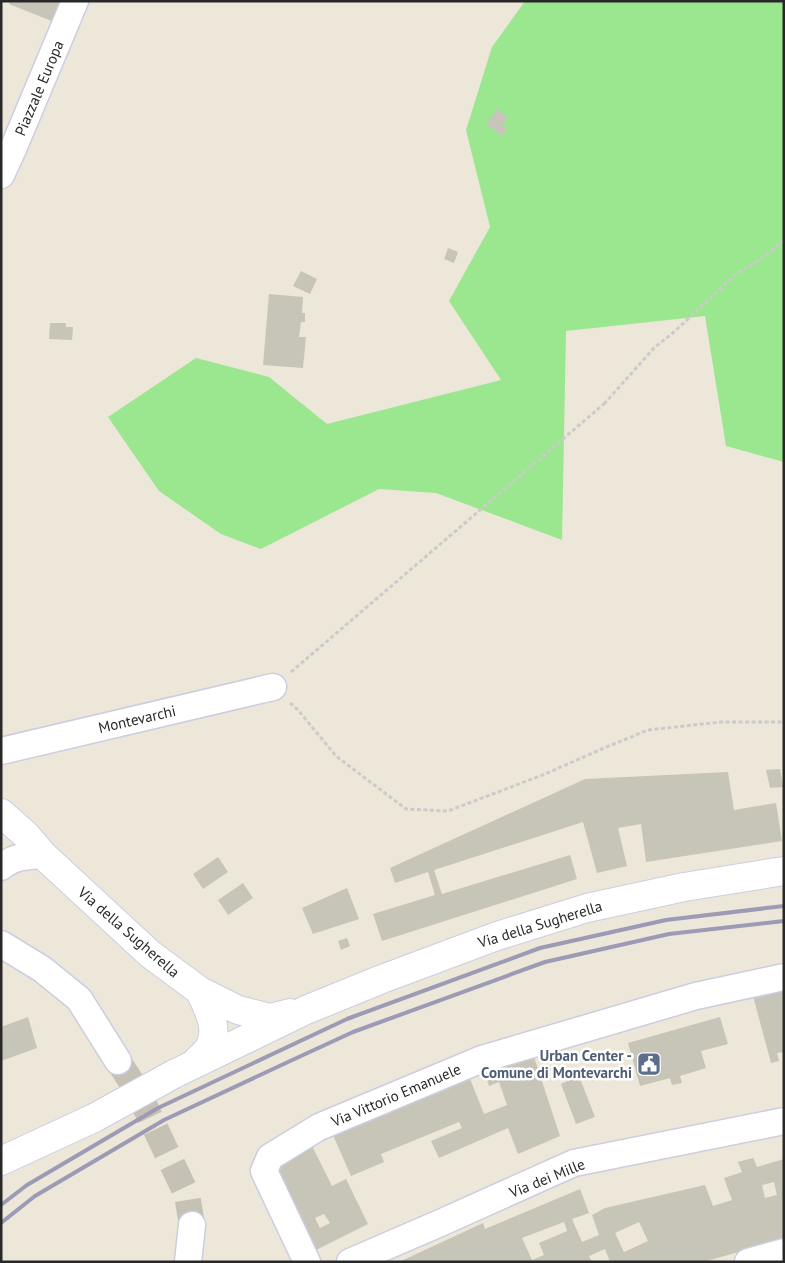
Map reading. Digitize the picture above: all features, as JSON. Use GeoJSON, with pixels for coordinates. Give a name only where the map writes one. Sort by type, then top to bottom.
{"type":"FeatureCollection","features":[{"type":"Feature","properties":{"kind":"street","name":"Piazzale Europa"},"geometry":{"type":"LineString","coordinates":[[1,175],[75,1]]}},
{"type":"Feature","properties":{"kind":"street","name":"Montevarchi"},"geometry":{"type":"LineString","coordinates":[[1,750],[277,684]]}},
{"type":"Feature","properties":{"kind":"street","name":"Via della Sugherella"},"geometry":{"type":"LineString","coordinates":[[1,813],[26,835],[43,855],[150,954],[200,991],[238,1010],[270,1018],[306,1010]]}},
{"type":"Feature","properties":{"kind":"street","name":"Via della Sugherella"},"geometry":{"type":"LineString","coordinates":[[1,833],[43,855]]}},
{"type":"Feature","properties":{"kind":"street"},"geometry":{"type":"LineString","coordinates":[[1,867],[8,862],[22,857],[43,855]]}},
{"type":"Feature","properties":{"kind":"street","name":"Via della Sugherella"},"geometry":{"type":"LineString","coordinates":[[1,1161],[94,1118],[183,1070],[306,1010],[497,936],[587,908],[684,887],[784,871]]}},
{"type":"Feature","properties":{"kind":"street"},"geometry":{"type":"LineString","coordinates":[[1,926],[26,960]]}},
{"type":"Feature","properties":{"kind":"street"},"geometry":{"type":"LineString","coordinates":[[1,944],[42,969],[79,999],[118,1061]]}},
{"type":"Feature","properties":{"kind":"street","name":"Via Vittorio Emanuele"},"geometry":{"type":"LineString","coordinates":[[307,1262],[264,1170],[270,1157],[318,1127],[482,1059],[696,996],[784,977]]}},
{"type":"Feature","properties":{"kind":"street"},"geometry":{"type":"LineString","coordinates":[[183,1070],[208,1049],[214,1034],[212,1018],[200,991]]}},
{"type":"Feature","properties":{"kind":"street","name":"Via dei Mille"},"geometry":{"type":"LineString","coordinates":[[350,1262],[574,1164],[784,1121]]}},
{"type":"Feature","properties":{"kind":"street"},"geometry":{"type":"LineString","coordinates":[[188,1262],[192,1225]]}},
{"type":"Feature","properties":{"kind":"street"},"geometry":{"type":"LineString","coordinates":[[748,1262],[784,1252]]}},
{"type":"Feature","properties":{"kind":"path"},"geometry":{"type":"LineString","coordinates":[[784,240],[762,258],[736,275],[654,348],[605,403],[277,684],[336,756],[406,809],[448,812],[545,774],[648,730],[721,722],[784,722]]}},
{"type":"Feature","properties":{"kind":"green space"},"geometry":{"type":"Polygon","coordinates":[[[525,1],[784,1],[784,462],[726,446],[705,316],[566,331],[562,540],[436,493],[379,489],[261,549],[221,534],[159,491],[108,417],[196,358],[269,377],[327,424],[501,380],[449,301],[490,227],[466,130],[492,47],[525,1]]]}},
{"type":"Feature","properties":{"kind":"building"},"geometry":{"type":"Polygon","coordinates":[[[10,1],[68,1],[59,24],[9,4],[10,1]]]}},
{"type":"Feature","properties":{"kind":"building"},"geometry":{"type":"Polygon","coordinates":[[[497,109],[508,117],[502,125],[507,128],[502,136],[486,124],[497,109]]]}},
{"type":"Feature","properties":{"kind":"building"},"geometry":{"type":"Polygon","coordinates":[[[448,248],[458,252],[454,263],[444,259],[448,248]]]}},
{"type":"Feature","properties":{"kind":"building"},"geometry":{"type":"Polygon","coordinates":[[[301,271],[317,279],[310,294],[293,286],[301,271]]]}},
{"type":"Feature","properties":{"kind":"building"},"geometry":{"type":"Polygon","coordinates":[[[269,294],[303,297],[302,313],[305,313],[305,322],[301,322],[299,337],[306,337],[303,368],[263,365],[269,294]]]}},
{"type":"Feature","properties":{"kind":"building"},"geometry":{"type":"Polygon","coordinates":[[[50,323],[66,323],[66,327],[73,327],[72,340],[49,339],[50,323]]]}},
{"type":"Feature","properties":{"kind":"building"},"geometry":{"type":"Polygon","coordinates":[[[780,769],[783,787],[770,788],[766,770],[780,769]]]}},
{"type":"Feature","properties":{"kind":"building"},"geometry":{"type":"Polygon","coordinates":[[[728,772],[734,810],[776,803],[782,841],[646,862],[641,824],[618,828],[627,866],[597,873],[583,822],[434,870],[442,894],[570,855],[577,879],[382,941],[373,914],[435,895],[428,872],[395,883],[390,868],[585,779],[728,772]]]}},
{"type":"Feature","properties":{"kind":"building"},"geometry":{"type":"Polygon","coordinates":[[[218,857],[228,872],[203,889],[193,874],[218,857]]]}},
{"type":"Feature","properties":{"kind":"building"},"geometry":{"type":"Polygon","coordinates":[[[243,883],[253,898],[228,915],[218,900],[243,883]]]}},
{"type":"Feature","properties":{"kind":"building"},"geometry":{"type":"Polygon","coordinates":[[[347,888],[359,919],[313,934],[302,908],[347,888]]]}},
{"type":"Feature","properties":{"kind":"building"},"geometry":{"type":"Polygon","coordinates":[[[347,938],[350,946],[341,950],[338,941],[347,938]]]}},
{"type":"Feature","properties":{"kind":"building"},"geometry":{"type":"Polygon","coordinates":[[[784,990],[784,1052],[777,1053],[779,1061],[771,1063],[753,996],[784,990]]]}},
{"type":"Feature","properties":{"kind":"building"},"geometry":{"type":"Polygon","coordinates":[[[28,1017],[37,1048],[1,1061],[1,1027],[28,1017]]]}},
{"type":"Feature","properties":{"kind":"building"},"geometry":{"type":"Polygon","coordinates":[[[720,1017],[728,1044],[701,1051],[706,1068],[680,1076],[682,1083],[672,1085],[670,1078],[640,1086],[628,1043],[720,1017]]]}},
{"type":"Feature","properties":{"kind":"building"},"geometry":{"type":"Polygon","coordinates":[[[534,1057],[560,1136],[518,1154],[508,1128],[439,1158],[431,1141],[462,1128],[459,1122],[381,1154],[384,1162],[351,1176],[333,1135],[470,1079],[484,1114],[507,1105],[499,1082],[489,1086],[485,1074],[534,1057]]]}},
{"type":"Feature","properties":{"kind":"building"},"geometry":{"type":"Polygon","coordinates":[[[579,1076],[595,1117],[576,1124],[561,1084],[579,1076]]]}},
{"type":"Feature","properties":{"kind":"building"},"geometry":{"type":"Polygon","coordinates":[[[310,1142],[332,1186],[346,1179],[368,1224],[314,1251],[270,1162],[310,1142]],[[324,1214],[315,1218],[320,1228],[330,1223],[324,1214]]]}},
{"type":"Feature","properties":{"kind":"building"},"geometry":{"type":"Polygon","coordinates":[[[753,1158],[757,1167],[784,1159],[784,1239],[703,1262],[610,1262],[605,1249],[589,1256],[592,1262],[399,1262],[483,1223],[485,1229],[580,1189],[589,1213],[572,1219],[582,1242],[599,1235],[592,1215],[605,1208],[705,1185],[713,1206],[732,1200],[724,1178],[742,1172],[738,1162],[753,1158]],[[774,1182],[762,1185],[765,1198],[777,1195],[774,1182]],[[564,1222],[522,1238],[532,1260],[544,1255],[539,1243],[567,1231],[564,1222]],[[639,1222],[615,1233],[624,1252],[648,1241],[639,1222]]]}},
{"type":"Feature","properties":{"kind":"tunnel"},"geometry":{"type":"LineString","coordinates":[[118,1061],[138,1092],[187,1195],[192,1225]]}},
{"type":"Feature","properties":{"kind":"railway"},"geometry":{"type":"LineString","coordinates":[[1,1205],[27,1185],[158,1108],[347,1019],[540,948],[666,920],[784,906]]}},
{"type":"Feature","properties":{"kind":"railway"},"geometry":{"type":"LineString","coordinates":[[1,1223],[35,1196],[164,1120],[353,1032],[545,962],[669,934],[784,921]]}},
{"type":"Feature","properties":{"kind":"place","name":"Urban Center - Comune di Montevarchi"},"geometry":{"type":"Point","coordinates":[649,1064]}}]}
